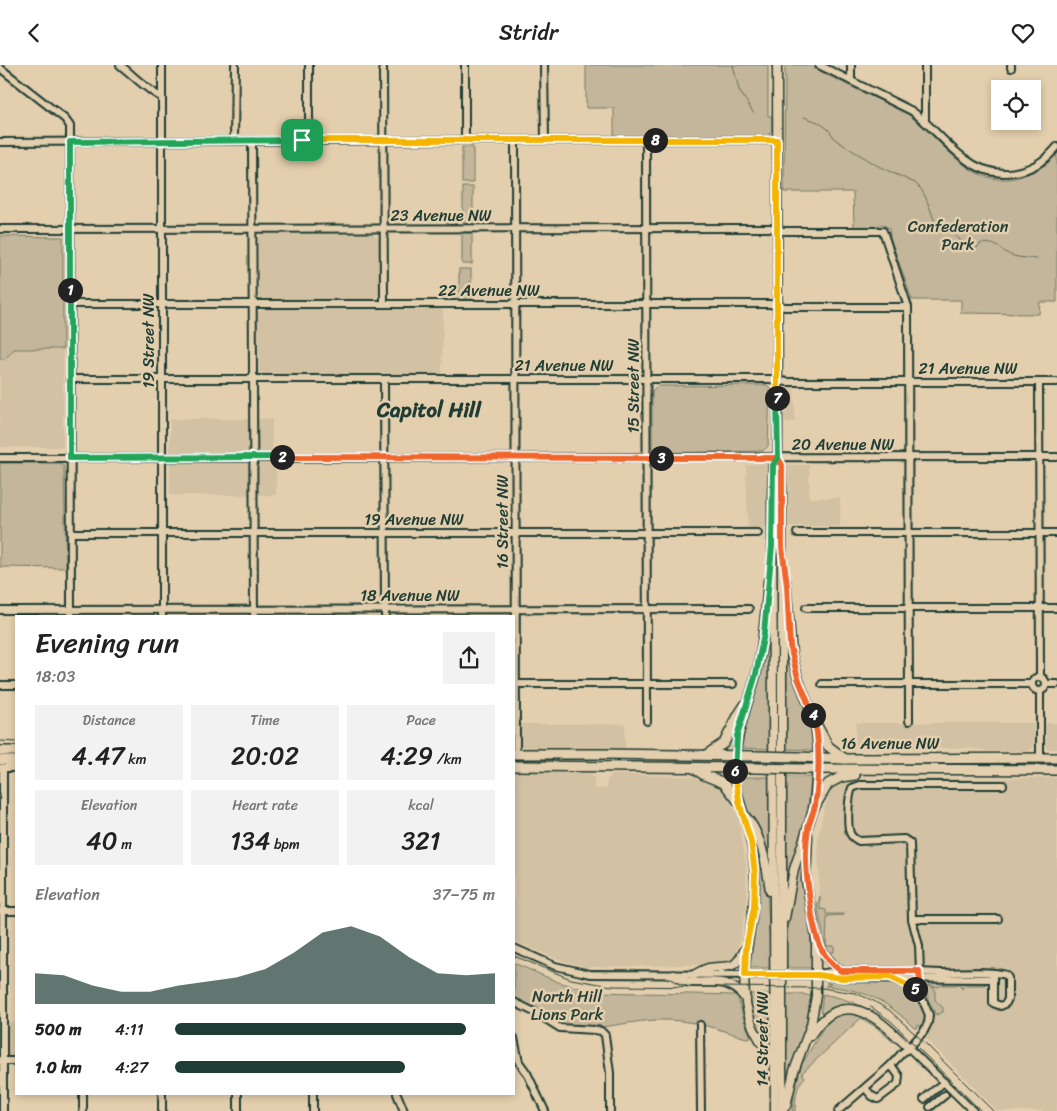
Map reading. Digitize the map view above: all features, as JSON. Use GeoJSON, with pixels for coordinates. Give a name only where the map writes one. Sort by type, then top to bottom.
{"type":"FeatureCollection","features":[{"type":"Feature","properties":{"kind":"highway"},"geometry":{"type":"LineString","coordinates":[[706,755],[724,743],[745,705]]}},
{"type":"Feature","properties":{"kind":"highway"},"geometry":{"type":"LineString","coordinates":[[815,722],[828,747],[845,759]]}},
{"type":"Feature","properties":{"kind":"highway"},"geometry":{"type":"LineString","coordinates":[[0,751],[15,751]]}},
{"type":"Feature","properties":{"kind":"highway","name":"16 Avenue NW"},"geometry":{"type":"LineString","coordinates":[[515,754],[736,755],[845,759],[1057,758]]}},
{"type":"Feature","properties":{"kind":"highway"},"geometry":{"type":"LineString","coordinates":[[1,765],[15,761]]}},
{"type":"Feature","properties":{"kind":"highway","name":"16 Avenue NW"},"geometry":{"type":"LineString","coordinates":[[515,767],[756,768],[864,771],[1057,770]]}},
{"type":"Feature","properties":{"kind":"highway"},"geometry":{"type":"LineString","coordinates":[[694,769],[724,783],[739,802]]}},
{"type":"Feature","properties":{"kind":"highway"},"geometry":{"type":"LineString","coordinates":[[814,808],[828,784],[841,777],[853,776],[864,771]]}},
{"type":"Feature","properties":{"kind":"main road","name":"14 Street NW"},"geometry":{"type":"LineString","coordinates":[[776,65],[778,458],[782,465],[784,1111]]}},
{"type":"Feature","properties":{"kind":"main road","name":"14 Street NW"},"geometry":{"type":"LineString","coordinates":[[776,1111],[772,546],[773,465],[778,458]]}},
{"type":"Feature","properties":{"kind":"main road"},"geometry":{"type":"LineString","coordinates":[[772,546],[764,633],[756,674],[737,736],[735,769],[739,802],[751,842],[755,874],[754,907],[746,948],[746,999],[753,1029],[776,1066]]}},
{"type":"Feature","properties":{"kind":"main road"},"geometry":{"type":"LineString","coordinates":[[782,547],[792,655],[798,678],[815,722],[818,757],[814,808],[794,869],[782,927]]}},
{"type":"Feature","properties":{"kind":"main road"},"geometry":{"type":"LineString","coordinates":[[744,816],[751,822],[762,850],[774,899]]}},
{"type":"Feature","properties":{"kind":"main road"},"geometry":{"type":"LineString","coordinates":[[784,1111],[794,1071],[807,1040],[814,1013],[817,975],[816,937],[806,879],[808,828]]}},
{"type":"Feature","properties":{"kind":"main road"},"geometry":{"type":"LineString","coordinates":[[816,937],[823,954],[841,971]]}},
{"type":"Feature","properties":{"kind":"main road"},"geometry":{"type":"LineString","coordinates":[[694,975],[708,968],[731,967],[739,961],[746,948]]}},
{"type":"Feature","properties":{"kind":"main road"},"geometry":{"type":"LineString","coordinates":[[674,975],[687,982],[719,982],[730,985],[736,988],[746,999]]}},
{"type":"Feature","properties":{"kind":"main road"},"geometry":{"type":"LineString","coordinates":[[807,1040],[822,1020],[830,1014],[850,1009],[862,1011],[880,1021],[909,1048]]}},
{"type":"Feature","properties":{"kind":"street"},"geometry":{"type":"LineString","coordinates":[[120,65],[150,91],[162,97]]}},
{"type":"Feature","properties":{"kind":"street","name":"19 Street NW"},"geometry":{"type":"LineString","coordinates":[[162,65],[162,613]]}},
{"type":"Feature","properties":{"kind":"street"},"geometry":{"type":"LineString","coordinates":[[234,65],[234,141]]}},
{"type":"Feature","properties":{"kind":"street"},"geometry":{"type":"LineString","coordinates":[[309,65],[309,141]]}},
{"type":"Feature","properties":{"kind":"street"},"geometry":{"type":"LineString","coordinates":[[382,65],[384,304]]}},
{"type":"Feature","properties":{"kind":"street"},"geometry":{"type":"LineString","coordinates":[[465,65],[465,140]]}},
{"type":"Feature","properties":{"kind":"street"},"geometry":{"type":"LineString","coordinates":[[544,65],[545,140]]}},
{"type":"Feature","properties":{"kind":"street"},"geometry":{"type":"LineString","coordinates":[[819,65],[912,111],[926,121],[964,159],[984,171],[1002,174],[1022,172],[1039,164],[1057,147]]}},
{"type":"Feature","properties":{"kind":"street"},"geometry":{"type":"LineString","coordinates":[[851,65],[851,81]]}},
{"type":"Feature","properties":{"kind":"street"},"geometry":{"type":"LineString","coordinates":[[925,65],[926,121]]}},
{"type":"Feature","properties":{"kind":"street"},"geometry":{"type":"LineString","coordinates":[[0,68],[65,119],[70,126],[71,613]]}},
{"type":"Feature","properties":{"kind":"street"},"geometry":{"type":"LineString","coordinates":[[145,85],[162,84]]}},
{"type":"Feature","properties":{"kind":"street","name":"16 Street NW"},"geometry":{"type":"LineString","coordinates":[[515,140],[515,754]]}},
{"type":"Feature","properties":{"kind":"street","name":"15 Street NW"},"geometry":{"type":"LineString","coordinates":[[646,140],[647,721]]}},
{"type":"Feature","properties":{"kind":"street"},"geometry":{"type":"LineString","coordinates":[[0,142],[777,140]]}},
{"type":"Feature","properties":{"kind":"street"},"geometry":{"type":"LineString","coordinates":[[252,141],[254,613]]}},
{"type":"Feature","properties":{"kind":"street","name":"23 Avenue NW"},"geometry":{"type":"LineString","coordinates":[[0,229],[646,228],[883,231],[908,307]]}},
{"type":"Feature","properties":{"kind":"street","name":"22 Avenue NW"},"geometry":{"type":"LineString","coordinates":[[71,304],[770,303],[785,307],[908,307]]}},
{"type":"Feature","properties":{"kind":"street"},"geometry":{"type":"LineString","coordinates":[[908,307],[909,721]]}},
{"type":"Feature","properties":{"kind":"street","name":"21 Avenue NW"},"geometry":{"type":"LineString","coordinates":[[70,379],[647,379],[777,380],[787,382],[1057,382]]}},
{"type":"Feature","properties":{"kind":"street"},"geometry":{"type":"LineString","coordinates":[[384,379],[385,613]]}},
{"type":"Feature","properties":{"kind":"street"},"geometry":{"type":"LineString","coordinates":[[1039,382],[1040,677]]}},
{"type":"Feature","properties":{"kind":"street","name":"20 Avenue NW"},"geometry":{"type":"LineString","coordinates":[[0,458],[1057,457]]}},
{"type":"Feature","properties":{"kind":"street","name":"19 Avenue NW"},"geometry":{"type":"LineString","coordinates":[[71,533],[758,533]]}},
{"type":"Feature","properties":{"kind":"street"},"geometry":{"type":"LineString","coordinates":[[797,533],[1057,533]]}},
{"type":"Feature","properties":{"kind":"street","name":"18 Avenue NW"},"geometry":{"type":"LineString","coordinates":[[0,610],[71,613],[385,613],[516,608],[749,609]]}},
{"type":"Feature","properties":{"kind":"street"},"geometry":{"type":"LineString","coordinates":[[806,608],[1057,608]]}},
{"type":"Feature","properties":{"kind":"street"},"geometry":{"type":"LineString","coordinates":[[1032,684],[1034,679],[1040,677],[1045,679],[1047,684]]}},
{"type":"Feature","properties":{"kind":"street"},"geometry":{"type":"LineString","coordinates":[[515,684],[732,684]]}},
{"type":"Feature","properties":{"kind":"street"},"geometry":{"type":"LineString","coordinates":[[822,684],[1032,684]]}},
{"type":"Feature","properties":{"kind":"street"},"geometry":{"type":"LineString","coordinates":[[1032,684],[1034,689],[1040,691],[1045,689],[1047,684]]}},
{"type":"Feature","properties":{"kind":"street"},"geometry":{"type":"LineString","coordinates":[[1047,684],[1057,684]]}},
{"type":"Feature","properties":{"kind":"street"},"geometry":{"type":"LineString","coordinates":[[0,685],[15,685]]}},
{"type":"Feature","properties":{"kind":"street"},"geometry":{"type":"LineString","coordinates":[[1040,691],[1040,758]]}},
{"type":"Feature","properties":{"kind":"street"},"geometry":{"type":"LineString","coordinates":[[3,1111],[1,765],[15,767]]}},
{"type":"Feature","properties":{"kind":"street"},"geometry":{"type":"LineString","coordinates":[[921,996],[919,946],[912,919],[910,843],[904,839],[859,841],[854,839],[849,831],[849,803],[852,788],[860,785],[1003,785]]}},
{"type":"Feature","properties":{"kind":"street"},"geometry":{"type":"LineString","coordinates":[[1,911],[15,911]]}},
{"type":"Feature","properties":{"kind":"street"},"geometry":{"type":"LineString","coordinates":[[912,919],[998,919]]}},
{"type":"Feature","properties":{"kind":"street"},"geometry":{"type":"LineString","coordinates":[[515,948],[548,963],[581,972],[606,975],[817,975],[842,978],[919,975]]}},
{"type":"Feature","properties":{"kind":"street"},"geometry":{"type":"LineString","coordinates":[[817,975],[841,971],[992,976],[1002,973],[1008,978],[1008,999],[1001,1006],[993,1003],[992,976]]}},
{"type":"Feature","properties":{"kind":"street"},"geometry":{"type":"LineString","coordinates":[[838,1111],[909,1048],[924,1031],[928,1023],[929,1015],[916,989],[890,977]]}},
{"type":"Feature","properties":{"kind":"street"},"geometry":{"type":"LineString","coordinates":[[515,1002],[560,1028],[601,1031],[605,1035],[608,1052],[610,1111]]}},
{"type":"Feature","properties":{"kind":"street"},"geometry":{"type":"LineString","coordinates":[[700,1025],[701,1111]]}},
{"type":"Feature","properties":{"kind":"street"},"geometry":{"type":"LineString","coordinates":[[909,1048],[971,1110]]}},
{"type":"Feature","properties":{"kind":"street"},"geometry":{"type":"LineString","coordinates":[[2,1061],[15,1061]]}},
{"type":"Feature","properties":{"kind":"street"},"geometry":{"type":"LineString","coordinates":[[516,1062],[527,1073],[545,1111]]}},
{"type":"Feature","properties":{"kind":"street"},"geometry":{"type":"LineString","coordinates":[[865,1088],[872,1096],[878,1099],[898,1084],[899,1076],[891,1065]]}},
{"type":"Feature","properties":{"kind":"street"},"geometry":{"type":"LineString","coordinates":[[924,1099],[944,1082]]}},
{"type":"Feature","properties":{"kind":"street"},"geometry":{"type":"LineString","coordinates":[[83,1095],[83,1111]]}},
{"type":"Feature","properties":{"kind":"street"},"geometry":{"type":"LineString","coordinates":[[162,1095],[162,1111]]}},
{"type":"Feature","properties":{"kind":"street"},"geometry":{"type":"LineString","coordinates":[[238,1095],[238,1111]]}},
{"type":"Feature","properties":{"kind":"street"},"geometry":{"type":"LineString","coordinates":[[313,1095],[313,1111]]}},
{"type":"Feature","properties":{"kind":"street"},"geometry":{"type":"LineString","coordinates":[[397,1095],[404,1111]]}},
{"type":"Feature","properties":{"kind":"street"},"geometry":{"type":"LineString","coordinates":[[930,1107],[945,1095]]}},
{"type":"Feature","properties":{"kind":"shaded area"},"geometry":{"type":"Polygon","coordinates":[[[262,234],[373,234],[379,239],[379,294],[376,299],[262,300],[258,295],[258,238],[262,234]]]}},
{"type":"Feature","properties":{"kind":"shaded area"},"geometry":{"type":"Polygon","coordinates":[[[0,236],[63,237],[63,447],[0,447],[0,236]]]}},
{"type":"Feature","properties":{"kind":"shaded area"},"geometry":{"type":"Polygon","coordinates":[[[262,309],[443,309],[442,374],[263,374],[259,372],[258,314],[262,309]]]}},
{"type":"Feature","properties":{"kind":"shaded area"},"geometry":{"type":"Polygon","coordinates":[[[794,387],[795,422],[785,422],[785,388],[794,387]]]}},
{"type":"Feature","properties":{"kind":"shaded area"},"geometry":{"type":"Polygon","coordinates":[[[170,419],[272,419],[272,451],[276,451],[276,495],[170,495],[170,419]]]}},
{"type":"Feature","properties":{"kind":"shaded area"},"geometry":{"type":"Polygon","coordinates":[[[768,463],[768,527],[748,529],[746,465],[768,463]]]}},
{"type":"Feature","properties":{"kind":"shaded area"},"geometry":{"type":"Polygon","coordinates":[[[787,465],[809,465],[809,498],[840,498],[840,526],[789,526],[787,465]]]}},
{"type":"Feature","properties":{"kind":"shaded area"},"geometry":{"type":"Polygon","coordinates":[[[856,723],[1034,723],[1034,746],[1029,751],[989,751],[970,748],[855,748],[856,723]]]}},
{"type":"Feature","properties":{"kind":"shaded area"},"geometry":{"type":"Polygon","coordinates":[[[1046,723],[1057,723],[1057,749],[1046,749],[1046,723]]]}},
{"type":"Feature","properties":{"kind":"shaded area"},"geometry":{"type":"Polygon","coordinates":[[[515,724],[625,724],[625,750],[515,748],[515,724]]]}},
{"type":"Feature","properties":{"kind":"shaded area"},"geometry":{"type":"Polygon","coordinates":[[[515,771],[589,774],[594,778],[594,789],[607,788],[607,780],[613,774],[697,777],[718,785],[730,799],[738,817],[746,863],[747,903],[734,958],[721,964],[586,967],[560,960],[515,941],[515,771]]]}},
{"type":"Feature","properties":{"kind":"shaded area"},"geometry":{"type":"Polygon","coordinates":[[[1057,778],[1057,1111],[997,1111],[924,1036],[883,1002],[861,993],[832,986],[832,958],[824,939],[820,910],[818,838],[824,809],[832,788],[843,779],[1057,778]]]}},
{"type":"Feature","properties":{"kind":"shaded area"},"geometry":{"type":"Polygon","coordinates":[[[15,1022],[15,1057],[8,1055],[6,1023],[15,1022]]]}},
{"type":"Feature","properties":{"kind":"green space"},"geometry":{"type":"Polygon","coordinates":[[[586,65],[768,65],[768,116],[772,116],[772,130],[766,138],[614,137],[614,108],[586,108],[586,65]]]}},
{"type":"Feature","properties":{"kind":"green space","name":"Confederation Park"},"geometry":{"type":"Polygon","coordinates":[[[785,65],[807,65],[907,114],[960,161],[974,171],[989,177],[1006,179],[1025,175],[1050,161],[1057,154],[1057,302],[1040,302],[1039,314],[961,313],[961,300],[912,300],[890,237],[889,228],[882,224],[875,227],[854,227],[853,192],[784,192],[785,65]]]}},
{"type":"Feature","properties":{"kind":"green space"},"geometry":{"type":"Polygon","coordinates":[[[462,147],[473,147],[473,183],[462,183],[462,147]]]}},
{"type":"Feature","properties":{"kind":"green space"},"geometry":{"type":"Polygon","coordinates":[[[463,187],[473,187],[473,223],[463,223],[463,187]]]}},
{"type":"Feature","properties":{"kind":"green space"},"geometry":{"type":"Polygon","coordinates":[[[462,233],[472,233],[472,264],[462,264],[462,233]]]}},
{"type":"Feature","properties":{"kind":"green space"},"geometry":{"type":"Polygon","coordinates":[[[0,236],[63,237],[63,349],[14,349],[5,359],[0,359],[0,236]]]}},
{"type":"Feature","properties":{"kind":"green space"},"geometry":{"type":"Polygon","coordinates":[[[459,269],[471,269],[471,299],[459,299],[459,269]]]}},
{"type":"Feature","properties":{"kind":"green space"},"geometry":{"type":"Polygon","coordinates":[[[767,385],[770,388],[768,446],[763,451],[659,453],[652,448],[652,391],[657,386],[767,385]]]}},
{"type":"Feature","properties":{"kind":"green space"},"geometry":{"type":"Polygon","coordinates":[[[0,463],[60,463],[64,466],[66,568],[0,567],[0,463]]]}},
{"type":"Feature","properties":{"kind":"green space"},"geometry":{"type":"Polygon","coordinates":[[[766,625],[769,626],[770,749],[741,748],[766,625]]]}},
{"type":"Feature","properties":{"kind":"green space"},"geometry":{"type":"Polygon","coordinates":[[[785,645],[787,645],[804,697],[814,750],[785,749],[785,645]]]}},
{"type":"Feature","properties":{"kind":"green space"},"geometry":{"type":"Polygon","coordinates":[[[740,777],[770,777],[771,865],[769,865],[744,799],[740,777]]]}},
{"type":"Feature","properties":{"kind":"green space"},"geometry":{"type":"Polygon","coordinates":[[[785,777],[811,777],[805,820],[787,891],[785,890],[785,777]]]}},
{"type":"Feature","properties":{"kind":"green space"},"geometry":{"type":"Polygon","coordinates":[[[756,848],[758,848],[767,887],[771,968],[749,968],[756,848]]]}},
{"type":"Feature","properties":{"kind":"green space"},"geometry":{"type":"Polygon","coordinates":[[[801,855],[803,855],[813,968],[784,968],[791,897],[801,855]]]}},
{"type":"Feature","properties":{"kind":"green space"},"geometry":{"type":"Polygon","coordinates":[[[820,896],[820,909],[826,910],[826,914],[844,914],[827,916],[826,946],[817,904],[820,896]]]}},
{"type":"Feature","properties":{"kind":"green space"},"geometry":{"type":"Polygon","coordinates":[[[826,946],[834,946],[834,952],[828,952],[826,946]]]}},
{"type":"Feature","properties":{"kind":"green space","name":"North Hill Lions Park"},"geometry":{"type":"Polygon","coordinates":[[[515,963],[558,982],[594,992],[737,995],[751,1037],[746,1038],[704,1025],[682,1021],[648,1021],[585,1028],[561,1024],[543,1016],[515,999],[515,963]]]}},
{"type":"Feature","properties":{"kind":"green space"},"geometry":{"type":"Polygon","coordinates":[[[829,981],[890,983],[908,987],[917,995],[925,1014],[924,1021],[921,1027],[918,1025],[917,1028],[914,1028],[884,1003],[863,993],[825,986],[831,984],[826,983],[829,981]]]}},
{"type":"Feature","properties":{"kind":"green space"},"geometry":{"type":"Polygon","coordinates":[[[930,982],[984,982],[986,985],[964,985],[962,989],[960,985],[930,986],[930,982]]]}},
{"type":"Feature","properties":{"kind":"green space"},"geometry":{"type":"Polygon","coordinates":[[[927,985],[935,989],[935,1000],[943,1008],[943,1012],[936,1015],[928,999],[927,985]]]}},
{"type":"Feature","properties":{"kind":"green space"},"geometry":{"type":"Polygon","coordinates":[[[748,994],[771,994],[772,1050],[762,1040],[759,1033],[748,994]]]}},
{"type":"Feature","properties":{"kind":"green space"},"geometry":{"type":"Polygon","coordinates":[[[784,994],[812,996],[808,1026],[788,1082],[786,1081],[784,994]]]}},
{"type":"Feature","properties":{"kind":"green space"},"geometry":{"type":"Polygon","coordinates":[[[823,994],[868,1009],[877,1015],[886,1022],[905,1039],[882,1019],[862,1008],[856,1007],[822,1017],[823,994]]]}},
{"type":"Feature","properties":{"kind":"green space"},"geometry":{"type":"Polygon","coordinates":[[[847,1013],[867,1019],[895,1041],[893,1042],[876,1027],[861,1018],[802,1073],[805,1077],[798,1088],[795,1111],[792,1111],[795,1087],[802,1064],[826,1023],[837,1016],[847,1013]]]}},
{"type":"Feature","properties":{"kind":"waterway"},"geometry":{"type":"LineString","coordinates":[[733,65],[739,90],[753,112]]}},
{"type":"Feature","properties":{"kind":"waterway"},"geometry":{"type":"LineString","coordinates":[[804,117],[818,122],[828,129],[836,140],[880,167],[915,183],[926,198],[935,222],[947,229],[970,248],[976,249],[980,244],[986,243],[995,245],[1013,256],[1037,259]]}},
{"type":"Feature","properties":{"kind":"tram line"},"geometry":{"type":"LineString","coordinates":[[0,741],[15,742]]}},
{"type":"Feature","properties":{"kind":"tram line"},"geometry":{"type":"LineString","coordinates":[[515,956],[571,979],[611,986],[822,988],[855,993],[889,1010],[993,1111]]}},
{"type":"Feature","properties":{"kind":"tram line"},"geometry":{"type":"LineString","coordinates":[[871,1007],[892,1022],[981,1111]]}},
{"type":"Feature","properties":{"kind":"district","name":"Capitol Hill"},"geometry":{"type":"Point","coordinates":[429,410]}},
{"type":"Feature","properties":{"kind":"route"},"geometry":{"type":"LineString","coordinates":[[302,140],[70,142],[70,458],[778,458],[782,465],[782,547],[787,585],[790,646],[798,678],[815,722],[817,738],[816,795],[808,828],[806,868],[807,888],[816,937],[823,954],[841,971],[919,971],[921,996],[910,985],[890,977],[842,978],[817,975],[745,975],[746,948],[754,907],[755,874],[751,842],[739,802],[735,775],[737,736],[756,674],[764,633],[772,546],[773,465],[778,458],[777,140],[302,140]]}}]}
